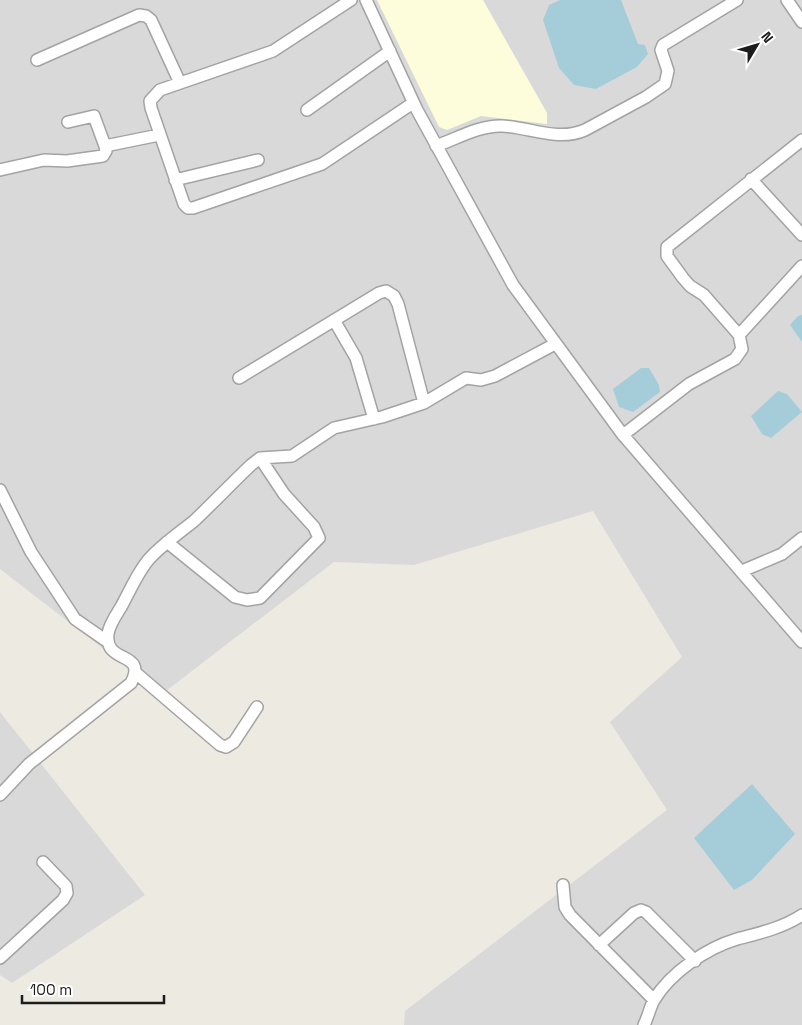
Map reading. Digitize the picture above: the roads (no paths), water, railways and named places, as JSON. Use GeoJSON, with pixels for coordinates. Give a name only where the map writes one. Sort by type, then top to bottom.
{"type":"FeatureCollection","features":[{"type":"Feature","properties":{"kind":"street"},"geometry":{"type":"LineString","coordinates":[[351,0],[273,51],[160,90],[150,100],[159,135],[175,180],[188,208],[266,184],[322,164],[413,103]]}},
{"type":"Feature","properties":{"kind":"street"},"geometry":{"type":"LineString","coordinates":[[366,0],[413,103],[513,285],[623,435],[802,642]]}},
{"type":"Feature","properties":{"kind":"street"},"geometry":{"type":"LineString","coordinates":[[436,146],[495,126],[569,135],[585,130],[646,97],[665,84],[668,71],[661,50],[663,45],[737,0]]}},
{"type":"Feature","properties":{"kind":"street"},"geometry":{"type":"LineString","coordinates":[[787,0],[802,22]]}},
{"type":"Feature","properties":{"kind":"street"},"geometry":{"type":"LineString","coordinates":[[36,60],[140,15],[146,16],[151,20],[180,83]]}},
{"type":"Feature","properties":{"kind":"street"},"geometry":{"type":"LineString","coordinates":[[307,110],[390,51]]}},
{"type":"Feature","properties":{"kind":"street"},"geometry":{"type":"LineString","coordinates":[[0,170],[44,160],[67,160],[103,156],[106,151],[105,146],[94,116],[68,122]]}},
{"type":"Feature","properties":{"kind":"street"},"geometry":{"type":"LineString","coordinates":[[105,146],[159,135]]}},
{"type":"Feature","properties":{"kind":"street"},"geometry":{"type":"LineString","coordinates":[[623,435],[689,384],[735,359],[742,349],[739,335],[704,295],[690,286],[666,251],[671,242],[802,140]]}},
{"type":"Feature","properties":{"kind":"street"},"geometry":{"type":"LineString","coordinates":[[175,180],[258,160]]}},
{"type":"Feature","properties":{"kind":"street"},"geometry":{"type":"LineString","coordinates":[[751,179],[802,235]]}},
{"type":"Feature","properties":{"kind":"street"},"geometry":{"type":"LineString","coordinates":[[739,335],[802,266]]}},
{"type":"Feature","properties":{"kind":"street"},"geometry":{"type":"LineString","coordinates":[[239,378],[379,292],[386,291],[394,296],[398,304],[424,403]]}},
{"type":"Feature","properties":{"kind":"street"},"geometry":{"type":"LineString","coordinates":[[334,320],[356,358],[374,419]]}},
{"type":"Feature","properties":{"kind":"street"},"geometry":{"type":"LineString","coordinates":[[108,642],[109,628],[144,567],[167,542],[194,520],[260,458],[292,456],[334,428],[374,419],[424,403],[466,378],[488,378],[555,344]]}},
{"type":"Feature","properties":{"kind":"street"},"geometry":{"type":"LineString","coordinates":[[167,542],[234,597],[247,600],[260,598],[319,538],[314,527],[284,494],[260,458]]}},
{"type":"Feature","properties":{"kind":"street"},"geometry":{"type":"LineString","coordinates":[[0,490],[31,552],[75,619],[108,642],[114,652],[133,662],[136,673],[220,745],[226,747],[234,742],[257,706]]}},
{"type":"Feature","properties":{"kind":"street"},"geometry":{"type":"LineString","coordinates":[[742,571],[782,554],[802,538]]}},
{"type":"Feature","properties":{"kind":"street"},"geometry":{"type":"LineString","coordinates":[[0,795],[28,764],[126,688],[136,673]]}},
{"type":"Feature","properties":{"kind":"street"},"geometry":{"type":"LineString","coordinates":[[2,953],[68,894],[66,886],[43,862]]}},
{"type":"Feature","properties":{"kind":"street"},"geometry":{"type":"LineString","coordinates":[[563,884],[565,907],[570,915],[654,1000]]}},
{"type":"Feature","properties":{"kind":"street"},"geometry":{"type":"LineString","coordinates":[[599,945],[641,910],[646,912],[695,960]]}},
{"type":"Feature","properties":{"kind":"street"},"geometry":{"type":"LineString","coordinates":[[644,1025],[654,1000],[667,984],[695,960],[729,942],[771,930],[802,915]]}},
{"type":"Feature","properties":{"kind":"water"},"geometry":{"type":"Polygon","coordinates":[[[560,0],[621,0],[638,44],[645,45],[648,54],[637,67],[596,89],[574,85],[559,68],[543,20],[549,5],[560,0]]]}},
{"type":"Feature","properties":{"kind":"water"},"geometry":{"type":"Polygon","coordinates":[[[802,315],[802,342],[790,325],[798,316],[802,315]]]}},
{"type":"Feature","properties":{"kind":"water"},"geometry":{"type":"Polygon","coordinates":[[[641,368],[649,368],[659,385],[660,392],[633,412],[619,407],[613,389],[641,368]]]}},
{"type":"Feature","properties":{"kind":"water"},"geometry":{"type":"Polygon","coordinates":[[[778,391],[787,394],[802,412],[771,438],[762,434],[751,416],[778,391]]]}},
{"type":"Feature","properties":{"kind":"water"},"geometry":{"type":"Polygon","coordinates":[[[752,784],[795,834],[752,880],[734,890],[694,838],[752,784]]]}}]}
